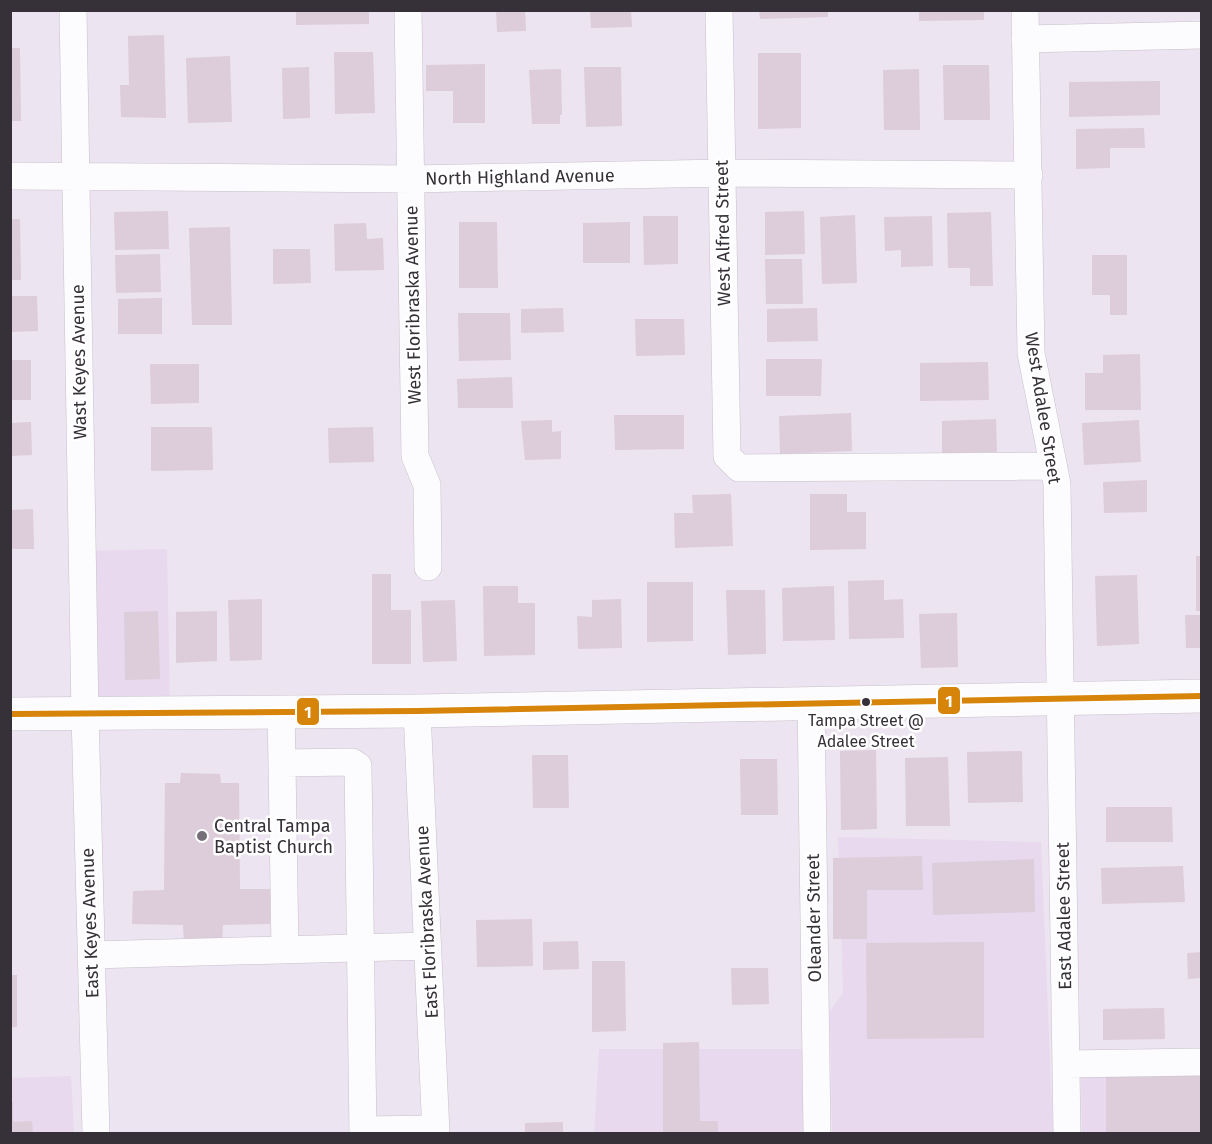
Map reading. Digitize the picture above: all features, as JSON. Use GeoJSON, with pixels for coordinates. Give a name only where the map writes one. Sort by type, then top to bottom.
{"type":"FeatureCollection","features":[{"type":"Feature","properties":{"kind":"main road"},"geometry":{"type":"LineString","coordinates":[[10,714],[417,711],[1202,696]]}},
{"type":"Feature","properties":{"kind":"street","name":"Wast Keyes Avenue"},"geometry":{"type":"LineString","coordinates":[[73,10],[85,713]]}},
{"type":"Feature","properties":{"kind":"street","name":"West Floribraska Avenue"},"geometry":{"type":"LineString","coordinates":[[408,10],[415,456],[427,485],[428,567]]}},
{"type":"Feature","properties":{"kind":"street","name":"West Alfred Street"},"geometry":{"type":"LineString","coordinates":[[719,10],[727,456],[739,468],[1053,466]]}},
{"type":"Feature","properties":{"kind":"street","name":"West Adalee Street"},"geometry":{"type":"LineString","coordinates":[[1025,10],[1031,353],[1056,484],[1062,698]]}},
{"type":"Feature","properties":{"kind":"street"},"geometry":{"type":"LineString","coordinates":[[1026,39],[1202,35]]}},
{"type":"Feature","properties":{"kind":"street","name":"North Highland Avenue"},"geometry":{"type":"LineString","coordinates":[[10,176],[411,179],[722,173],[1029,175]]}},
{"type":"Feature","properties":{"kind":"street","name":"East Adalee Street"},"geometry":{"type":"LineString","coordinates":[[1062,698],[1067,1134]]}},
{"type":"Feature","properties":{"kind":"street","name":"Oleander Street"},"geometry":{"type":"LineString","coordinates":[[811,702],[817,1134]]}},
{"type":"Feature","properties":{"kind":"street","name":"East Floribraska Avenue"},"geometry":{"type":"LineString","coordinates":[[417,711],[436,1131]]}},
{"type":"Feature","properties":{"kind":"street"},"geometry":{"type":"LineString","coordinates":[[281,712],[285,950]]}},
{"type":"Feature","properties":{"kind":"street","name":"East Keyes Avenue"},"geometry":{"type":"LineString","coordinates":[[85,713],[96,1134]]}},
{"type":"Feature","properties":{"kind":"street"},"geometry":{"type":"LineString","coordinates":[[282,763],[352,762],[358,766],[363,1132],[436,1131]]}},
{"type":"Feature","properties":{"kind":"street"},"geometry":{"type":"LineString","coordinates":[[91,955],[428,946]]}},
{"type":"Feature","properties":{"kind":"street"},"geometry":{"type":"LineString","coordinates":[[1066,1064],[1202,1062]]}},
{"type":"Feature","properties":{"kind":"shaded area"},"geometry":{"type":"Polygon","coordinates":[[[167,549],[170,707],[88,709],[85,551],[167,549]]]}},
{"type":"Feature","properties":{"kind":"shaded area"},"geometry":{"type":"Polygon","coordinates":[[[838,837],[1041,842],[1053,1133],[832,1133],[830,1011],[843,993],[838,837]]]}},
{"type":"Feature","properties":{"kind":"shaded area"},"geometry":{"type":"Polygon","coordinates":[[[599,1049],[802,1049],[803,1133],[594,1134],[599,1049]]]}},
{"type":"Feature","properties":{"kind":"shaded area"},"geometry":{"type":"Polygon","coordinates":[[[1201,1065],[1201,1133],[1082,1133],[1081,1071],[1201,1065]]]}},
{"type":"Feature","properties":{"kind":"shaded area"},"geometry":{"type":"Polygon","coordinates":[[[71,1076],[74,1133],[11,1133],[10,1078],[71,1076]]]}},
{"type":"Feature","properties":{"kind":"building"},"geometry":{"type":"Polygon","coordinates":[[[296,10],[369,10],[369,24],[296,25],[296,10]]]}},
{"type":"Feature","properties":{"kind":"building"},"geometry":{"type":"Polygon","coordinates":[[[496,10],[525,10],[526,31],[497,32],[496,10]]]}},
{"type":"Feature","properties":{"kind":"building"},"geometry":{"type":"Polygon","coordinates":[[[590,10],[631,10],[632,27],[591,28],[590,10]]]}},
{"type":"Feature","properties":{"kind":"building"},"geometry":{"type":"Polygon","coordinates":[[[759,10],[828,10],[828,17],[760,19],[759,10]]]}},
{"type":"Feature","properties":{"kind":"building"},"geometry":{"type":"Polygon","coordinates":[[[919,10],[984,10],[984,20],[919,21],[919,10]]]}},
{"type":"Feature","properties":{"kind":"building"},"geometry":{"type":"Polygon","coordinates":[[[164,35],[166,118],[121,117],[120,85],[129,85],[128,36],[164,35]]]}},
{"type":"Feature","properties":{"kind":"building"},"geometry":{"type":"Polygon","coordinates":[[[10,48],[20,48],[21,121],[10,121],[10,48]]]}},
{"type":"Feature","properties":{"kind":"building"},"geometry":{"type":"Polygon","coordinates":[[[334,52],[373,52],[375,113],[335,114],[334,52]]]}},
{"type":"Feature","properties":{"kind":"building"},"geometry":{"type":"Polygon","coordinates":[[[758,53],[801,53],[801,128],[758,129],[758,53]]]}},
{"type":"Feature","properties":{"kind":"building"},"geometry":{"type":"Polygon","coordinates":[[[230,56],[232,122],[188,123],[186,58],[230,56]]]}},
{"type":"Feature","properties":{"kind":"building"},"geometry":{"type":"Polygon","coordinates":[[[485,64],[485,123],[453,123],[453,91],[426,91],[426,65],[485,64]]]}},
{"type":"Feature","properties":{"kind":"building"},"geometry":{"type":"Polygon","coordinates":[[[943,65],[989,65],[990,120],[944,120],[943,65]]]}},
{"type":"Feature","properties":{"kind":"building"},"geometry":{"type":"Polygon","coordinates":[[[309,67],[310,118],[283,119],[282,68],[309,67]]]}},
{"type":"Feature","properties":{"kind":"building"},"geometry":{"type":"Polygon","coordinates":[[[584,67],[621,67],[622,126],[586,127],[584,67]]]}},
{"type":"Feature","properties":{"kind":"building"},"geometry":{"type":"Polygon","coordinates":[[[561,69],[562,115],[560,115],[560,124],[532,124],[529,70],[561,69]]]}},
{"type":"Feature","properties":{"kind":"building"},"geometry":{"type":"Polygon","coordinates":[[[919,69],[920,130],[884,130],[883,70],[919,69]]]}},
{"type":"Feature","properties":{"kind":"building"},"geometry":{"type":"Polygon","coordinates":[[[1160,81],[1160,115],[1069,117],[1069,82],[1160,81]]]}},
{"type":"Feature","properties":{"kind":"building"},"geometry":{"type":"Polygon","coordinates":[[[1144,128],[1145,148],[1110,148],[1110,168],[1076,169],[1076,129],[1144,128]]]}},
{"type":"Feature","properties":{"kind":"building"},"geometry":{"type":"Polygon","coordinates":[[[168,211],[169,249],[115,250],[114,212],[168,211]]]}},
{"type":"Feature","properties":{"kind":"building"},"geometry":{"type":"Polygon","coordinates":[[[804,211],[805,254],[765,255],[765,212],[804,211]]]}},
{"type":"Feature","properties":{"kind":"building"},"geometry":{"type":"Polygon","coordinates":[[[991,212],[993,286],[970,286],[970,268],[948,268],[947,213],[991,212]]]}},
{"type":"Feature","properties":{"kind":"building"},"geometry":{"type":"Polygon","coordinates":[[[855,215],[857,283],[822,284],[820,217],[855,215]]]}},
{"type":"Feature","properties":{"kind":"building"},"geometry":{"type":"Polygon","coordinates":[[[643,216],[678,216],[678,264],[644,265],[643,216]]]}},
{"type":"Feature","properties":{"kind":"building"},"geometry":{"type":"Polygon","coordinates":[[[932,216],[933,266],[901,267],[901,250],[885,251],[884,217],[932,216]]]}},
{"type":"Feature","properties":{"kind":"building"},"geometry":{"type":"Polygon","coordinates":[[[10,219],[20,219],[21,280],[10,280],[10,219]]]}},
{"type":"Feature","properties":{"kind":"building"},"geometry":{"type":"Polygon","coordinates":[[[459,222],[497,222],[498,288],[459,288],[459,222]]]}},
{"type":"Feature","properties":{"kind":"building"},"geometry":{"type":"Polygon","coordinates":[[[630,222],[630,263],[583,263],[583,223],[630,222]]]}},
{"type":"Feature","properties":{"kind":"building"},"geometry":{"type":"Polygon","coordinates":[[[366,223],[367,239],[383,238],[384,270],[335,271],[334,224],[366,223]]]}},
{"type":"Feature","properties":{"kind":"building"},"geometry":{"type":"Polygon","coordinates":[[[230,227],[232,325],[192,325],[189,228],[230,227]]]}},
{"type":"Feature","properties":{"kind":"building"},"geometry":{"type":"Polygon","coordinates":[[[273,249],[310,249],[311,283],[273,284],[273,249]]]}},
{"type":"Feature","properties":{"kind":"building"},"geometry":{"type":"Polygon","coordinates":[[[160,254],[161,292],[116,293],[115,255],[160,254]]]}},
{"type":"Feature","properties":{"kind":"building"},"geometry":{"type":"Polygon","coordinates":[[[1092,255],[1127,255],[1127,315],[1110,315],[1110,295],[1092,295],[1092,255]]]}},
{"type":"Feature","properties":{"kind":"building"},"geometry":{"type":"Polygon","coordinates":[[[765,259],[802,259],[803,304],[766,304],[765,259]]]}},
{"type":"Feature","properties":{"kind":"building"},"geometry":{"type":"Polygon","coordinates":[[[10,296],[37,296],[38,331],[10,332],[10,296]]]}},
{"type":"Feature","properties":{"kind":"building"},"geometry":{"type":"Polygon","coordinates":[[[162,298],[162,334],[118,334],[118,299],[162,298]]]}},
{"type":"Feature","properties":{"kind":"building"},"geometry":{"type":"Polygon","coordinates":[[[563,308],[564,332],[521,333],[521,309],[563,308]]]}},
{"type":"Feature","properties":{"kind":"building"},"geometry":{"type":"Polygon","coordinates":[[[817,308],[818,341],[767,342],[767,309],[817,308]]]}},
{"type":"Feature","properties":{"kind":"building"},"geometry":{"type":"Polygon","coordinates":[[[458,313],[510,313],[511,360],[459,361],[458,313]]]}},
{"type":"Feature","properties":{"kind":"building"},"geometry":{"type":"Polygon","coordinates":[[[635,319],[684,319],[685,355],[636,356],[635,319]]]}},
{"type":"Feature","properties":{"kind":"building"},"geometry":{"type":"Polygon","coordinates":[[[1140,354],[1141,410],[1085,410],[1085,373],[1103,373],[1103,355],[1140,354]]]}},
{"type":"Feature","properties":{"kind":"building"},"geometry":{"type":"Polygon","coordinates":[[[766,359],[822,359],[821,396],[766,396],[766,359]]]}},
{"type":"Feature","properties":{"kind":"building"},"geometry":{"type":"Polygon","coordinates":[[[10,360],[31,360],[31,400],[10,400],[10,360]]]}},
{"type":"Feature","properties":{"kind":"building"},"geometry":{"type":"Polygon","coordinates":[[[988,362],[989,400],[920,401],[920,363],[988,362]]]}},
{"type":"Feature","properties":{"kind":"building"},"geometry":{"type":"Polygon","coordinates":[[[150,364],[199,364],[199,403],[151,404],[150,364]]]}},
{"type":"Feature","properties":{"kind":"building"},"geometry":{"type":"Polygon","coordinates":[[[512,377],[513,408],[458,408],[457,379],[512,377]]]}},
{"type":"Feature","properties":{"kind":"building"},"geometry":{"type":"Polygon","coordinates":[[[851,413],[852,451],[780,454],[779,416],[851,413]]]}},
{"type":"Feature","properties":{"kind":"building"},"geometry":{"type":"Polygon","coordinates":[[[614,415],[684,415],[684,449],[615,450],[614,415]]]}},
{"type":"Feature","properties":{"kind":"building"},"geometry":{"type":"Polygon","coordinates":[[[996,419],[997,452],[942,453],[942,421],[996,419]]]}},
{"type":"Feature","properties":{"kind":"building"},"geometry":{"type":"Polygon","coordinates":[[[552,420],[552,432],[561,431],[561,459],[525,460],[521,421],[552,420]]]}},
{"type":"Feature","properties":{"kind":"building"},"geometry":{"type":"Polygon","coordinates":[[[1139,420],[1141,462],[1084,465],[1082,423],[1139,420]]]}},
{"type":"Feature","properties":{"kind":"building"},"geometry":{"type":"Polygon","coordinates":[[[31,422],[32,455],[10,456],[10,423],[31,422]]]}},
{"type":"Feature","properties":{"kind":"building"},"geometry":{"type":"Polygon","coordinates":[[[151,427],[212,427],[213,470],[151,471],[151,427]]]}},
{"type":"Feature","properties":{"kind":"building"},"geometry":{"type":"Polygon","coordinates":[[[373,427],[374,462],[329,463],[328,428],[373,427]]]}},
{"type":"Feature","properties":{"kind":"building"},"geometry":{"type":"Polygon","coordinates":[[[1147,480],[1147,512],[1104,513],[1103,482],[1147,480]]]}},
{"type":"Feature","properties":{"kind":"building"},"geometry":{"type":"Polygon","coordinates":[[[731,494],[733,546],[675,548],[674,513],[693,513],[692,495],[731,494]]]}},
{"type":"Feature","properties":{"kind":"building"},"geometry":{"type":"Polygon","coordinates":[[[810,494],[847,494],[847,512],[866,512],[866,549],[810,550],[810,494]]]}},
{"type":"Feature","properties":{"kind":"building"},"geometry":{"type":"Polygon","coordinates":[[[33,509],[34,549],[10,549],[10,510],[33,509]]]}},
{"type":"Feature","properties":{"kind":"building"},"geometry":{"type":"Polygon","coordinates":[[[1196,556],[1202,556],[1202,611],[1196,611],[1196,556]]]}},
{"type":"Feature","properties":{"kind":"building"},"geometry":{"type":"Polygon","coordinates":[[[372,574],[391,574],[391,610],[411,610],[411,664],[372,664],[372,574]]]}},
{"type":"Feature","properties":{"kind":"building"},"geometry":{"type":"Polygon","coordinates":[[[1137,575],[1139,644],[1097,646],[1095,576],[1137,575]]]}},
{"type":"Feature","properties":{"kind":"building"},"geometry":{"type":"Polygon","coordinates":[[[884,580],[884,600],[903,599],[904,638],[849,639],[848,581],[884,580]]]}},
{"type":"Feature","properties":{"kind":"building"},"geometry":{"type":"Polygon","coordinates":[[[647,582],[693,582],[693,641],[647,642],[647,582]]]}},
{"type":"Feature","properties":{"kind":"building"},"geometry":{"type":"Polygon","coordinates":[[[483,586],[518,586],[518,603],[535,603],[535,655],[484,656],[483,586]]]}},
{"type":"Feature","properties":{"kind":"building"},"geometry":{"type":"Polygon","coordinates":[[[834,586],[835,640],[783,641],[782,588],[834,586]]]}},
{"type":"Feature","properties":{"kind":"building"},"geometry":{"type":"Polygon","coordinates":[[[726,590],[765,590],[766,654],[728,655],[726,590]]]}},
{"type":"Feature","properties":{"kind":"building"},"geometry":{"type":"Polygon","coordinates":[[[262,599],[262,660],[230,661],[228,600],[262,599]]]}},
{"type":"Feature","properties":{"kind":"building"},"geometry":{"type":"Polygon","coordinates":[[[621,599],[622,648],[578,649],[577,616],[592,617],[592,600],[621,599]]]}},
{"type":"Feature","properties":{"kind":"building"},"geometry":{"type":"Polygon","coordinates":[[[455,600],[457,661],[423,662],[421,601],[455,600]]]}},
{"type":"Feature","properties":{"kind":"building"},"geometry":{"type":"Polygon","coordinates":[[[158,611],[160,679],[125,680],[124,612],[158,611]]]}},
{"type":"Feature","properties":{"kind":"building"},"geometry":{"type":"Polygon","coordinates":[[[217,611],[217,661],[176,663],[176,612],[217,611]]]}},
{"type":"Feature","properties":{"kind":"building"},"geometry":{"type":"Polygon","coordinates":[[[957,613],[958,667],[921,668],[919,614],[957,613]]]}},
{"type":"Feature","properties":{"kind":"building"},"geometry":{"type":"Polygon","coordinates":[[[1185,615],[1202,615],[1202,648],[1186,648],[1185,615]]]}},
{"type":"Feature","properties":{"kind":"building"},"geometry":{"type":"Polygon","coordinates":[[[876,750],[877,829],[841,830],[840,751],[876,750]]]}},
{"type":"Feature","properties":{"kind":"building"},"geometry":{"type":"Polygon","coordinates":[[[1022,751],[1023,802],[968,803],[967,752],[1022,751]]]}},
{"type":"Feature","properties":{"kind":"building"},"geometry":{"type":"Polygon","coordinates":[[[532,755],[568,755],[569,808],[533,808],[532,755]]]}},
{"type":"Feature","properties":{"kind":"building"},"geometry":{"type":"Polygon","coordinates":[[[948,757],[950,826],[906,826],[905,758],[948,757]]]}},
{"type":"Feature","properties":{"kind":"building"},"geometry":{"type":"Polygon","coordinates":[[[740,759],[777,759],[778,815],[741,815],[740,759]]]}},
{"type":"Feature","properties":{"kind":"building","name":"Central Tampa Baptist Church"},"geometry":{"type":"Polygon","coordinates":[[[181,773],[220,774],[221,783],[239,783],[240,889],[271,889],[270,924],[223,925],[222,946],[184,945],[183,925],[132,924],[133,891],[164,890],[165,783],[180,783],[181,773]]]}},
{"type":"Feature","properties":{"kind":"building"},"geometry":{"type":"Polygon","coordinates":[[[1106,807],[1172,807],[1173,842],[1106,842],[1106,807]]]}},
{"type":"Feature","properties":{"kind":"building"},"geometry":{"type":"Polygon","coordinates":[[[922,856],[923,890],[867,890],[867,939],[833,939],[833,858],[922,856]]]}},
{"type":"Feature","properties":{"kind":"building"},"geometry":{"type":"Polygon","coordinates":[[[1034,859],[1035,912],[933,915],[932,863],[1034,859]]]}},
{"type":"Feature","properties":{"kind":"building"},"geometry":{"type":"Polygon","coordinates":[[[1183,866],[1185,902],[1102,904],[1101,868],[1183,866]]]}},
{"type":"Feature","properties":{"kind":"building"},"geometry":{"type":"Polygon","coordinates":[[[532,919],[533,966],[477,967],[476,920],[532,919]]]}},
{"type":"Feature","properties":{"kind":"building"},"geometry":{"type":"Polygon","coordinates":[[[578,941],[579,969],[543,970],[543,942],[578,941]]]}},
{"type":"Feature","properties":{"kind":"building"},"geometry":{"type":"Polygon","coordinates":[[[984,942],[984,1038],[867,1039],[866,943],[984,942]]]}},
{"type":"Feature","properties":{"kind":"building"},"geometry":{"type":"Polygon","coordinates":[[[1202,952],[1202,978],[1188,979],[1187,953],[1202,952]]]}},
{"type":"Feature","properties":{"kind":"building"},"geometry":{"type":"Polygon","coordinates":[[[592,961],[625,961],[626,1031],[592,1032],[592,961]]]}},
{"type":"Feature","properties":{"kind":"building"},"geometry":{"type":"Polygon","coordinates":[[[731,968],[768,968],[769,1004],[732,1005],[731,968]]]}},
{"type":"Feature","properties":{"kind":"building"},"geometry":{"type":"Polygon","coordinates":[[[10,975],[17,975],[17,1027],[10,1027],[10,975]]]}},
{"type":"Feature","properties":{"kind":"building"},"geometry":{"type":"Polygon","coordinates":[[[1164,1008],[1165,1039],[1103,1040],[1103,1009],[1164,1008]]]}},
{"type":"Feature","properties":{"kind":"building"},"geometry":{"type":"Polygon","coordinates":[[[699,1042],[700,1121],[718,1121],[718,1134],[663,1134],[663,1043],[699,1042]]]}},
{"type":"Feature","properties":{"kind":"building"},"geometry":{"type":"Polygon","coordinates":[[[1202,1067],[1202,1134],[1106,1134],[1106,1069],[1202,1067]]]}},
{"type":"Feature","properties":{"kind":"building"},"geometry":{"type":"Polygon","coordinates":[[[10,1102],[13,1102],[13,1122],[32,1121],[33,1134],[10,1134],[10,1102]]]}},
{"type":"Feature","properties":{"kind":"building"},"geometry":{"type":"Polygon","coordinates":[[[563,1122],[563,1134],[525,1134],[525,1123],[563,1122]]]}},
{"type":"Feature","properties":{"kind":"transit line","name":"1"},"geometry":{"type":"LineString","coordinates":[[10,714],[417,711],[1202,696]]}},
{"type":"Feature","properties":{"kind":"place","name":"Tampa Street @ Adalee Street"},"geometry":{"type":"Point","coordinates":[866,702]}},
{"type":"Feature","properties":{"kind":"place","name":"Central Tampa Baptist Church"},"geometry":{"type":"Point","coordinates":[202,836]}}]}
